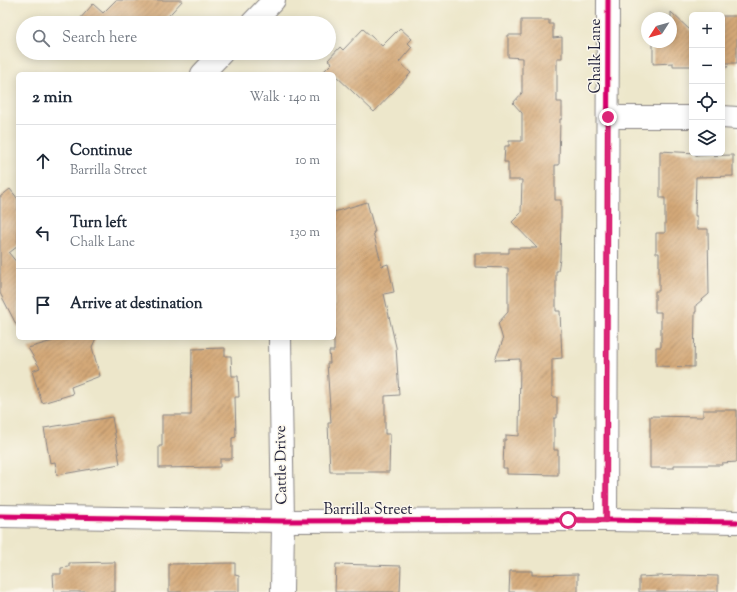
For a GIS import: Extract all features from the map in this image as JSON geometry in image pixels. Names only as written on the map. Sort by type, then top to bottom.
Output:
[{"type":"street","points":[[259,16],[274,0]]},
{"type":"street","name":"Chalk Lane","points":[[606,520],[608,0]]},
{"type":"street","points":[[204,72],[215,60]]},
{"type":"street","points":[[608,117],[689,117]]},
{"type":"street","points":[[725,117],[737,118]]},
{"type":"street","name":"Cattle Drive","points":[[280,340],[283,521],[282,592]]},
{"type":"street","name":"Barrilla Street","points":[[0,516],[283,521],[606,520],[737,522]]},
{"type":"building","points":[[116,0],[183,0],[168,16],[82,16],[93,4],[103,13]]},
{"type":"building","points":[[725,16],[737,16],[737,63],[725,63]]},
{"type":"building","points":[[677,18],[689,29],[689,66],[673,66],[673,63],[653,64],[653,48],[677,48]]},
{"type":"building","points":[[521,20],[549,20],[549,24],[553,24],[553,38],[562,37],[562,58],[557,58],[557,102],[562,102],[562,119],[560,119],[559,165],[555,165],[555,200],[561,200],[560,259],[558,271],[556,271],[556,311],[560,311],[562,358],[552,359],[552,397],[557,397],[557,418],[554,418],[554,450],[558,450],[558,475],[507,474],[507,468],[503,468],[504,440],[506,440],[506,435],[519,436],[520,359],[495,360],[503,340],[498,323],[508,312],[508,268],[475,267],[475,253],[509,253],[509,248],[537,248],[512,222],[521,213],[522,180],[508,180],[508,162],[504,162],[505,146],[509,146],[509,141],[522,141],[522,113],[513,103],[522,93],[522,58],[508,57],[508,35],[521,35]]},
{"type":"building","points":[[400,28],[412,39],[408,43],[412,47],[399,62],[411,73],[374,112],[336,76],[336,72],[323,72],[332,63],[328,60],[336,60],[336,51],[340,47],[343,50],[363,29],[382,46]]},
{"type":"building","points":[[660,151],[689,153],[689,156],[733,155],[733,176],[696,177],[695,216],[697,216],[697,229],[708,229],[709,294],[696,305],[694,367],[656,366],[656,347],[661,347],[661,312],[655,312],[655,291],[659,291],[659,253],[656,253],[656,233],[665,233],[665,198],[660,198]]},
{"type":"building","points":[[10,189],[16,196],[16,248],[9,253],[16,262],[16,324],[0,293],[0,197]]},
{"type":"building","points":[[367,202],[382,266],[388,264],[394,292],[384,294],[396,347],[399,395],[385,396],[385,434],[390,434],[389,472],[330,472],[328,423],[331,423],[327,363],[330,363],[329,351],[334,351],[334,340],[336,340],[336,211]]},
{"type":"building","points":[[56,340],[95,340],[92,347],[100,376],[71,387],[73,394],[42,403],[32,371],[40,368],[28,348]]},
{"type":"building","points":[[225,348],[225,356],[231,356],[232,376],[238,376],[239,397],[235,397],[236,437],[232,438],[232,459],[220,459],[220,467],[159,468],[159,446],[162,446],[162,415],[191,415],[192,349]]},
{"type":"building","points":[[703,410],[737,410],[737,462],[722,463],[722,465],[674,465],[674,468],[650,468],[650,416],[703,417]]},
{"type":"building","points":[[112,417],[120,464],[57,475],[55,462],[50,463],[44,428]]},
{"type":"building","points":[[115,562],[115,592],[54,592],[53,574],[61,574],[61,568],[69,567],[69,563]]},
{"type":"building","points":[[235,563],[235,575],[239,576],[239,592],[169,592],[169,564]]},
{"type":"building","points":[[336,564],[401,566],[400,592],[335,592]]},
{"type":"building","points":[[510,571],[532,571],[532,575],[578,574],[578,592],[509,592]]},
{"type":"building","points":[[679,575],[718,576],[718,592],[639,592],[639,577]]},
{"type":"cycle path","points":[[606,520],[608,0]]},
{"type":"cycle path","points":[[0,516],[283,521],[606,520],[737,522]]},
{"type":"route","points":[[568,520],[606,520],[608,117]]}]
